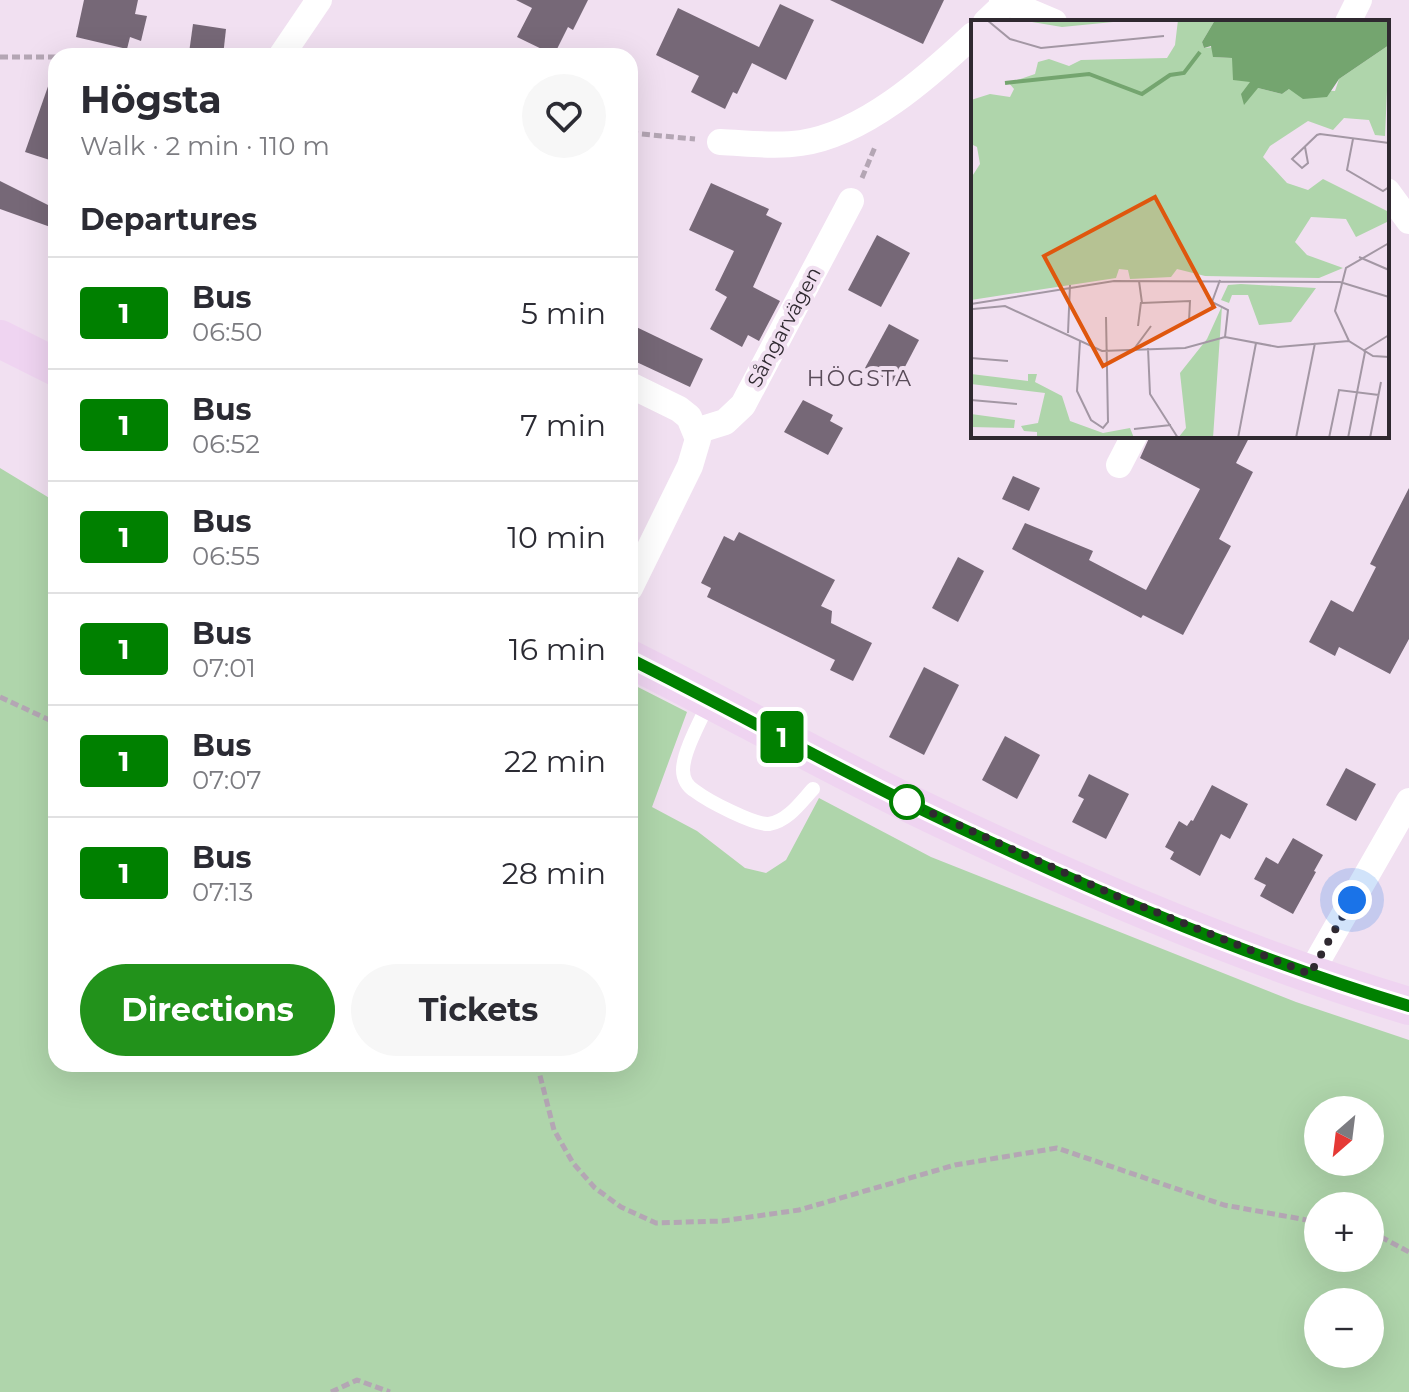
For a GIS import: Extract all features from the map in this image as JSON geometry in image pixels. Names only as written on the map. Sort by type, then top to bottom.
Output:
[{"type":"main road","points":[[0,339],[48,363]]},
{"type":"main road","points":[[638,663],[894,796],[1035,861],[1169,919],[1310,974],[1409,1006]]},
{"type":"street","points":[[286,48],[319,0]]},
{"type":"street","points":[[1349,20],[1359,0]]},
{"type":"street","points":[[988,20],[1004,1],[1049,20]]},
{"type":"street","points":[[720,142],[783,145],[837,134],[896,99],[971,37]]},
{"type":"street","points":[[1389,194],[1409,221]]},
{"type":"street","name":"Sångarvägen","points":[[696,431],[725,422],[743,405],[851,201]]},
{"type":"street","points":[[638,389],[689,417],[696,431],[697,448],[638,572]]},
{"type":"street","points":[[1119,465],[1133,438]]},
{"type":"street","points":[[1310,974],[1409,801]]},
{"type":"lane","points":[[710,700],[685,757],[683,771],[686,782],[694,791],[758,823],[771,824],[784,818],[813,789]]},
{"type":"path","points":[[0,57],[48,57]]},
{"type":"path","points":[[638,134],[720,142]]},
{"type":"path","points":[[0,697],[48,719]]},
{"type":"path","points":[[539,1072],[554,1130],[573,1163],[595,1188],[621,1207],[656,1223],[722,1221],[799,1210],[955,1165],[1057,1148],[1224,1205],[1304,1219]]},
{"type":"path","points":[[1384,1239],[1409,1252]]},
{"type":"path","points":[[331,1392],[357,1380],[390,1392]]},
{"type":"green space","points":[[0,468],[48,497],[48,1072],[638,1072],[638,687],[687,712],[652,807],[697,831],[745,868],[766,873],[786,860],[819,798],[931,857],[1296,1002],[1409,1040],[1409,1392],[0,1392]]},
{"type":"building","points":[[84,0],[138,0],[135,14],[147,16],[141,41],[130,37],[127,48],[76,37]]},
{"type":"building","points":[[516,0],[588,0],[573,30],[568,27],[558,48],[540,48],[517,37],[532,8]]},
{"type":"building","points":[[830,0],[944,0],[923,44]]},
{"type":"building","points":[[780,4],[814,20],[786,80],[752,63],[737,94],[733,92],[725,109],[691,92],[699,76],[656,55],[678,8],[759,47]]},
{"type":"building","points":[[193,24],[226,29],[224,48],[190,48]]},
{"type":"building","points":[[48,86],[48,159],[25,152]]},
{"type":"building","points":[[0,181],[48,205],[48,226],[0,209]]},
{"type":"building","points":[[711,183],[769,209],[766,215],[782,223],[753,287],[780,301],[759,341],[748,335],[742,347],[710,329],[727,297],[715,290],[734,251],[689,230]]},
{"type":"building","points":[[877,235],[910,253],[881,307],[848,290]]},
{"type":"building","points":[[889,324],[919,340],[896,384],[865,368]]},
{"type":"building","points":[[638,328],[703,359],[690,387],[638,363]]},
{"type":"building","points":[[803,400],[833,415],[830,421],[843,428],[828,455],[784,432]]},
{"type":"building","points":[[1149,438],[1249,438],[1236,463],[1253,472],[1219,539],[1231,546],[1183,635],[1143,615],[1141,618],[1012,549],[1025,523],[1093,551],[1089,560],[1146,590],[1200,489],[1140,458]]},
{"type":"building","points":[[1013,476],[1040,488],[1029,511],[1002,499]]},
{"type":"building","points":[[1409,488],[1409,639],[1390,674],[1339,647],[1335,656],[1309,642],[1331,600],[1353,612],[1376,567],[1370,564]]},
{"type":"building","points":[[739,532],[835,580],[821,606],[832,611],[831,623],[872,643],[853,681],[830,670],[835,660],[707,597],[711,588],[701,583],[724,536],[734,541]]},
{"type":"building","points":[[958,557],[984,571],[958,622],[932,608]]},
{"type":"building","points":[[924,667],[959,685],[924,755],[889,737]]},
{"type":"building","points":[[1005,736],[1040,755],[1017,799],[982,780]]},
{"type":"building","points":[[1346,768],[1376,784],[1356,821],[1326,805]]},
{"type":"building","points":[[1089,774],[1129,794],[1106,839],[1072,822],[1084,799],[1078,796]]},
{"type":"building","points":[[1212,785],[1248,804],[1230,839],[1221,834],[1200,876],[1170,859],[1174,852],[1165,847],[1179,821],[1187,826],[1193,821]]},
{"type":"building","points":[[1293,838],[1323,855],[1293,914],[1260,896],[1266,885],[1254,879],[1266,857],[1278,864]]},
{"type":"bus line","name":"1","points":[[638,663],[907,802],[1049,867],[1169,919],[1310,974],[1409,1006]]},
{"type":"district","name":"HÖGSTA","points":[[860,378]]},
{"type":"route","points":[[907,802],[1169,919],[1310,974],[1352,900]]}]
